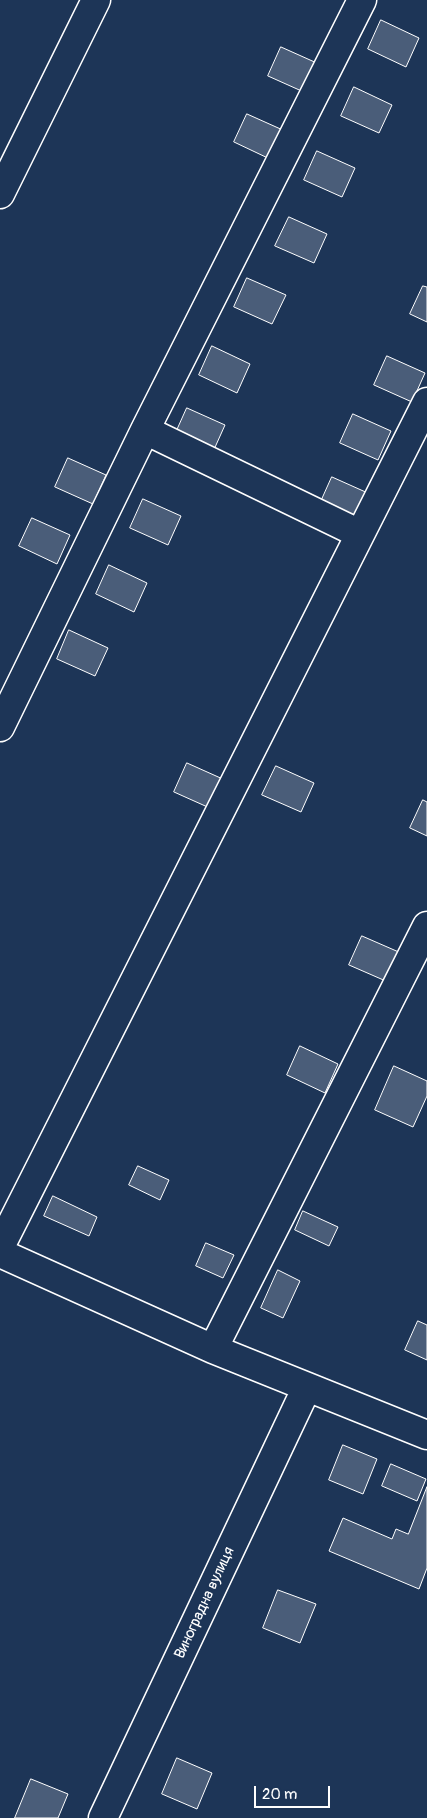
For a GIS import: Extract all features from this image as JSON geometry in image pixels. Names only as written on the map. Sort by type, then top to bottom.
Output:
[{"type":"street","points":[[0,194],[96,0]]},
{"type":"street","points":[[0,727],[145,430],[362,0]]},
{"type":"street","points":[[0,1247],[427,402]]},
{"type":"street","points":[[145,430],[360,534]]},
{"type":"street","points":[[213,1349],[427,926]]},
{"type":"street","points":[[0,1253],[213,1349],[427,1435]]},
{"type":"street","name":"Виноградна вулиця","points":[[104,1818],[307,1387]]},
{"type":"building","points":[[381,20],[419,38],[406,67],[368,49]]},
{"type":"building","points":[[281,47],[319,64],[306,93],[268,76]]},
{"type":"building","points":[[354,87],[392,105],[379,133],[341,116]]},
{"type":"building","points":[[247,114],[285,131],[272,160],[234,142]]},
{"type":"building","points":[[317,151],[355,168],[342,197],[304,180]]},
{"type":"building","points":[[289,217],[327,234],[314,263],[275,246]]},
{"type":"building","points":[[247,278],[286,295],[272,324],[234,307]]},
{"type":"building","points":[[423,286],[427,287],[427,322],[410,314]]},
{"type":"building","points":[[212,346],[250,364],[237,393],[199,375]]},
{"type":"building","points":[[387,356],[425,373],[412,402],[374,385]]},
{"type":"building","points":[[187,408],[225,425],[212,454],[174,437]]},
{"type":"building","points":[[353,414],[391,431],[378,460],[340,443]]},
{"type":"building","points":[[68,458],[106,475],[93,504],[55,487]]},
{"type":"building","points":[[332,477],[370,494],[357,523],[319,506]]},
{"type":"building","points":[[143,499],[181,516],[168,545],[130,528]]},
{"type":"building","points":[[32,518],[70,535],[57,564],[19,546]]},
{"type":"building","points":[[109,565],[147,583],[134,612],[96,594]]},
{"type":"building","points":[[69,630],[108,648],[95,676],[57,659]]},
{"type":"building","points":[[187,763],[225,780],[212,809],[174,792]]},
{"type":"building","points":[[276,766],[314,783],[301,812],[262,795]]},
{"type":"building","points":[[423,800],[427,802],[427,836],[410,828]]},
{"type":"building","points":[[362,936],[401,953],[388,982],[349,965]]},
{"type":"building","points":[[300,1046],[338,1064],[325,1093],[287,1075]]},
{"type":"building","points":[[394,1066],[427,1081],[427,1096],[413,1127],[375,1110]]},
{"type":"building","points":[[138,1166],[169,1180],[160,1200],[129,1185]]},
{"type":"building","points":[[53,1196],[97,1217],[89,1236],[44,1216]]},
{"type":"building","points":[[303,1211],[338,1227],[329,1246],[295,1230]]},
{"type":"building","points":[[206,1243],[234,1255],[223,1278],[196,1266]]},
{"type":"building","points":[[278,1270],[300,1281],[283,1318],[261,1308]]},
{"type":"building","points":[[418,1321],[427,1325],[427,1360],[405,1350]]},
{"type":"building","points":[[343,1445],[377,1459],[363,1494],[329,1480]]},
{"type":"building","points":[[391,1464],[426,1479],[417,1501],[382,1486]]},
{"type":"building","points":[[427,1487],[427,1568],[419,1589],[329,1551],[343,1518],[392,1539],[396,1529],[408,1534]]},
{"type":"building","points":[[278,1590],[316,1604],[300,1643],[263,1628]]},
{"type":"building","points":[[177,1758],[212,1773],[197,1809],[162,1794]]},
{"type":"building","points":[[31,1779],[68,1794],[58,1818],[15,1818]]}]
